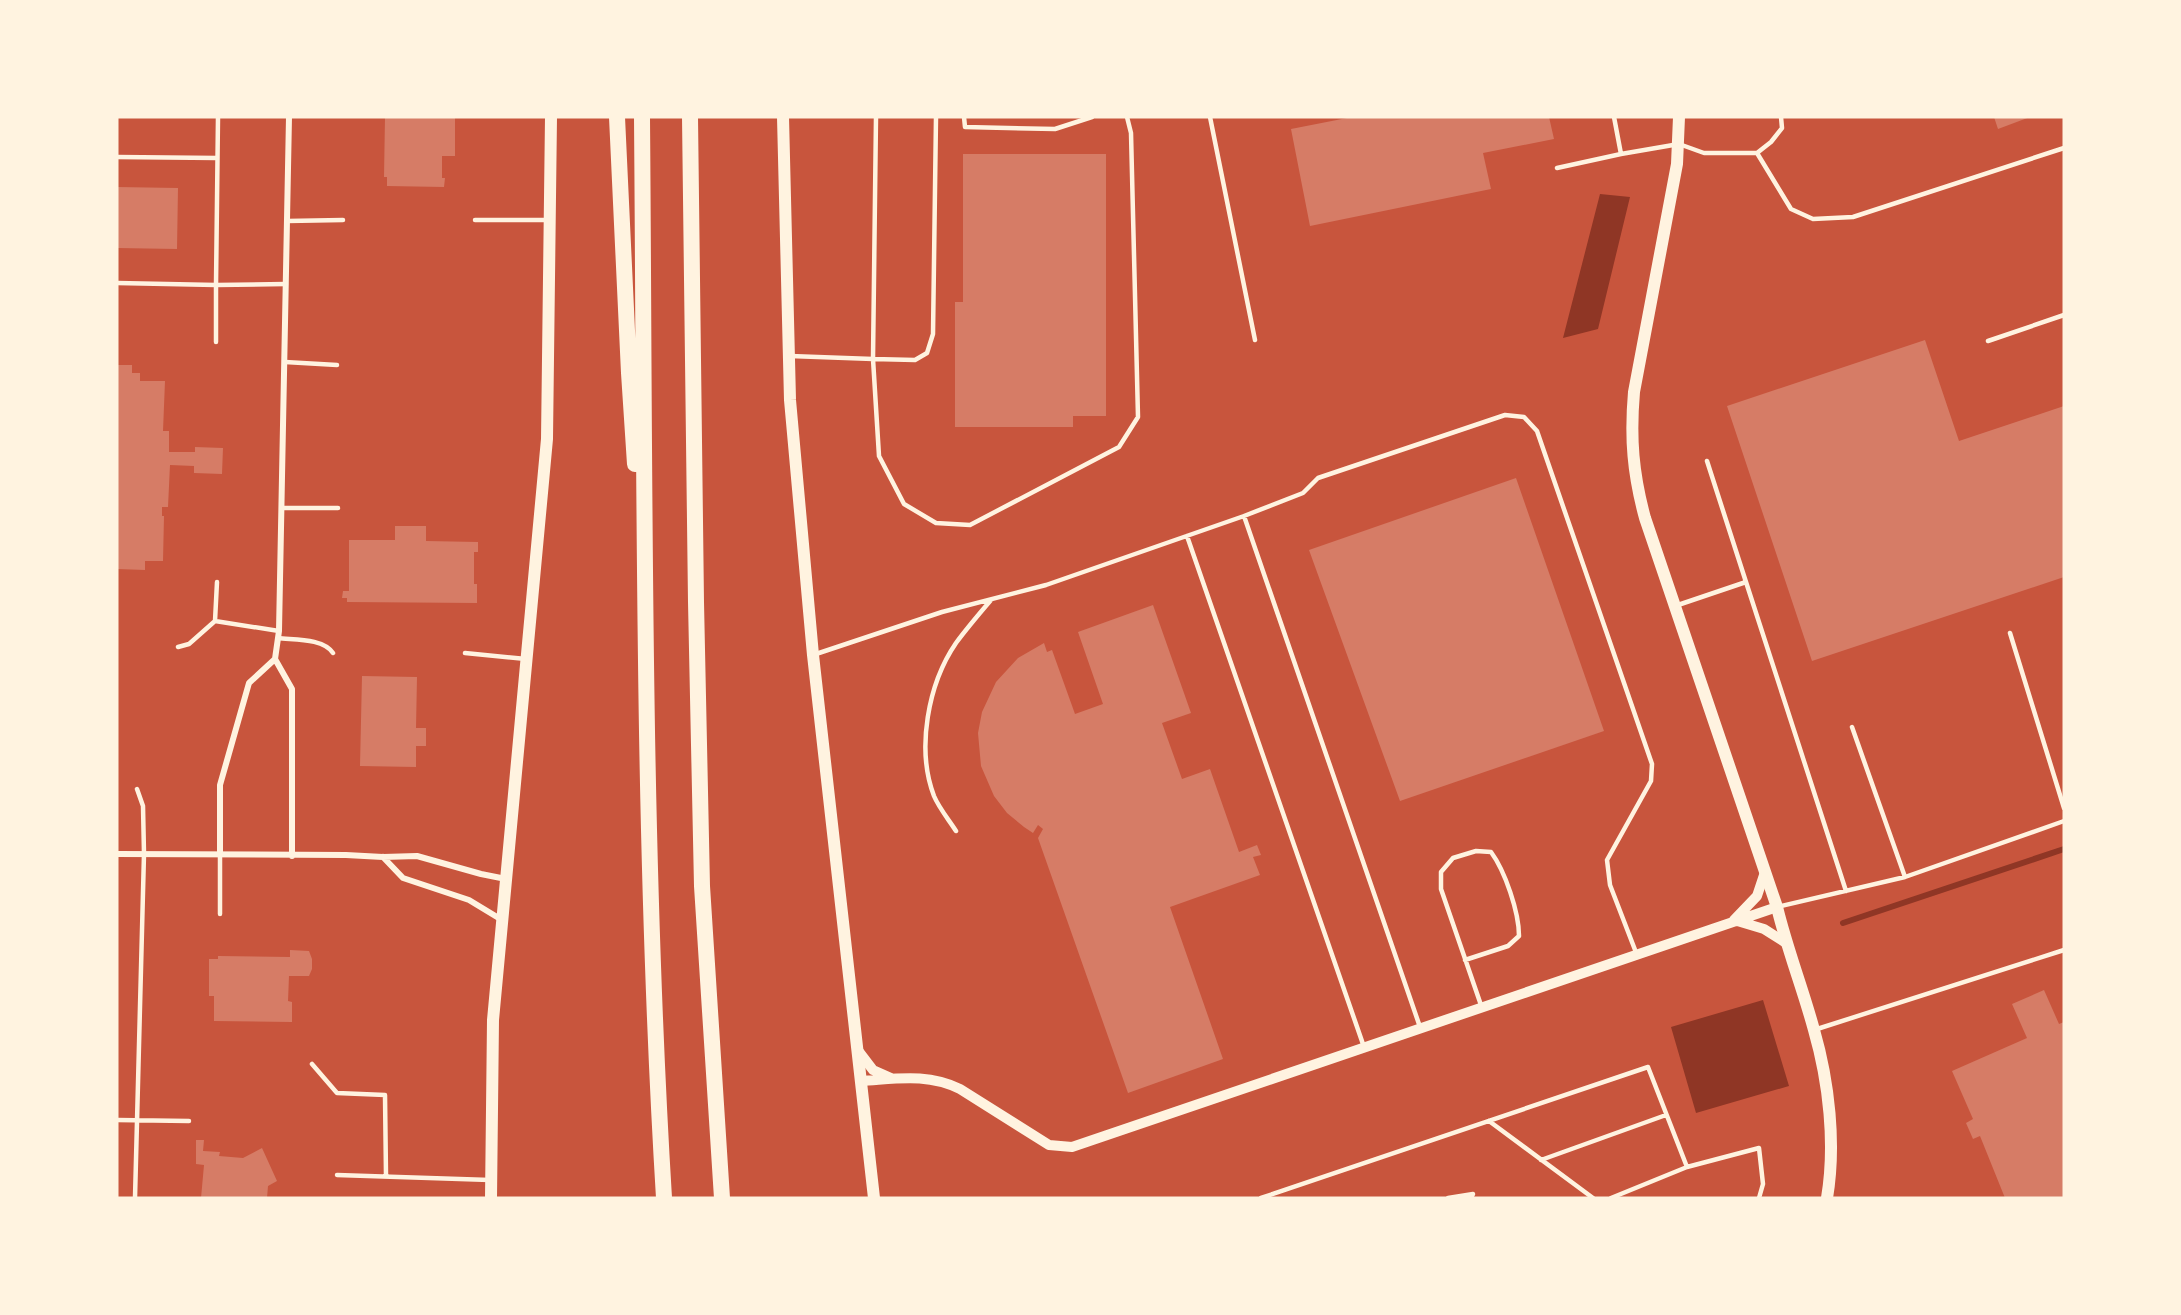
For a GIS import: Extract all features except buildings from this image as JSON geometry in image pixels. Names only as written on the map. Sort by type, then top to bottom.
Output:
[{"type":"highway","points":[[617,117],[629,373],[647,633]]},
{"type":"highway","points":[[642,117],[646,718],[654,1004],[664,1198]]},
{"type":"highway","points":[[690,117],[702,886],[722,1198]]},
{"type":"main road","points":[[490,1198],[493,1020],[547,439],[551,117]]},
{"type":"main road","points":[[783,117],[790,400],[813,655],[873,1198]]},
{"type":"main road","points":[[1679,117],[1677,164],[1634,392],[1631,424],[1632,455],[1645,518],[1777,907],[1814,1030],[1827,1087],[1831,1174],[1827,1198]]},
{"type":"street","points":[[290,117],[282,508],[278,634],[275,659],[292,689],[292,856]]},
{"type":"street","points":[[220,854],[220,785],[245,695],[249,683],[275,659]]},
{"type":"street","points":[[117,854],[417,856],[507,879]]},
{"type":"street","points":[[383,857],[403,878],[469,900],[502,920]]},
{"type":"street","points":[[1734,920],[1757,896],[1765,872]]},
{"type":"street","points":[[861,1081],[921,1077],[945,1082],[1049,1145],[1072,1147],[1777,907]]},
{"type":"street","points":[[1734,920],[1764,929],[1786,943]]},
{"type":"street","points":[[857,1049],[873,1070],[894,1080]]},
{"type":"lane","points":[[216,342],[218,117]]},
{"type":"lane","points":[[876,117],[873,359],[879,456],[904,504],[936,523],[970,525],[1119,447],[1138,417],[1131,133],[1127,117]]},
{"type":"lane","points":[[788,356],[915,360],[927,353],[933,334],[936,117]]},
{"type":"lane","points":[[964,117],[965,127],[1055,129],[1092,117]]},
{"type":"lane","points":[[1210,117],[1255,340]]},
{"type":"lane","points":[[1614,117],[1621,154]]},
{"type":"lane","points":[[1557,168],[1679,144],[1704,153],[1757,153],[1772,142],[1782,128],[1781,117]]},
{"type":"lane","points":[[1757,153],[1791,209],[1813,219],[1853,217],[2064,148]]},
{"type":"lane","points":[[117,157],[217,158]]},
{"type":"lane","points":[[287,221],[343,220]]},
{"type":"lane","points":[[475,220],[551,220]]},
{"type":"lane","points":[[117,283],[286,284]]},
{"type":"lane","points":[[1988,341],[2064,315]]},
{"type":"lane","points":[[285,362],[337,365]]},
{"type":"lane","points":[[813,655],[942,612],[1046,585],[1303,493],[1318,478],[1505,415],[1524,417],[1538,431],[1652,764],[1651,781],[1607,860],[1610,885],[1637,955]]},
{"type":"lane","points":[[1707,461],[1846,891]]},
{"type":"lane","points":[[282,508],[338,508]]},
{"type":"lane","points":[[1244,516],[1421,1028]]},
{"type":"lane","points":[[1187,536],[1364,1047]]},
{"type":"lane","points":[[178,647],[189,644],[215,621],[217,582]]},
{"type":"lane","points":[[1675,606],[1746,582]]},
{"type":"lane","points":[[956,831],[934,797],[924,751],[927,720],[938,679],[955,644],[991,600]]},
{"type":"lane","points":[[215,621],[314,642],[330,649],[333,653]]},
{"type":"lane","points":[[2010,633],[2064,808]]},
{"type":"lane","points":[[465,653],[526,659]]},
{"type":"lane","points":[[1852,727],[1905,877]]},
{"type":"lane","points":[[135,1198],[144,854],[143,806],[137,789]]},
{"type":"lane","points":[[1777,907],[1905,877],[2064,820]]},
{"type":"lane","points":[[1465,960],[1508,946],[1519,936],[1519,924],[1499,863],[1491,852],[1476,851],[1453,858],[1441,872],[1441,889],[1465,960],[1482,1008]]},
{"type":"lane","points":[[220,854],[220,914]]},
{"type":"lane","points":[[1814,1030],[2064,950]]},
{"type":"lane","points":[[312,1064],[337,1093],[385,1095],[386,1176]]},
{"type":"lane","points":[[1261,1198],[1648,1067],[1687,1167]]},
{"type":"lane","points":[[1541,1160],[1666,1115]]},
{"type":"lane","points":[[117,1120],[189,1121]]},
{"type":"lane","points":[[1489,1121],[1593,1198]]},
{"type":"lane","points":[[1611,1198],[1687,1167],[1759,1148],[1763,1184],[1759,1198]]},
{"type":"lane","points":[[337,1174],[490,1180]]},
{"type":"lane","points":[[1448,1198],[1472,1196],[1481,1198]]},
{"type":"shaded area","points":[[1600,194],[1630,197],[1598,329],[1563,338]]},
{"type":"shaded area","points":[[1763,1000],[1789,1086],[1696,1113],[1671,1027]]},
{"type":"waterway","points":[[1843,923],[2064,849]]}]
